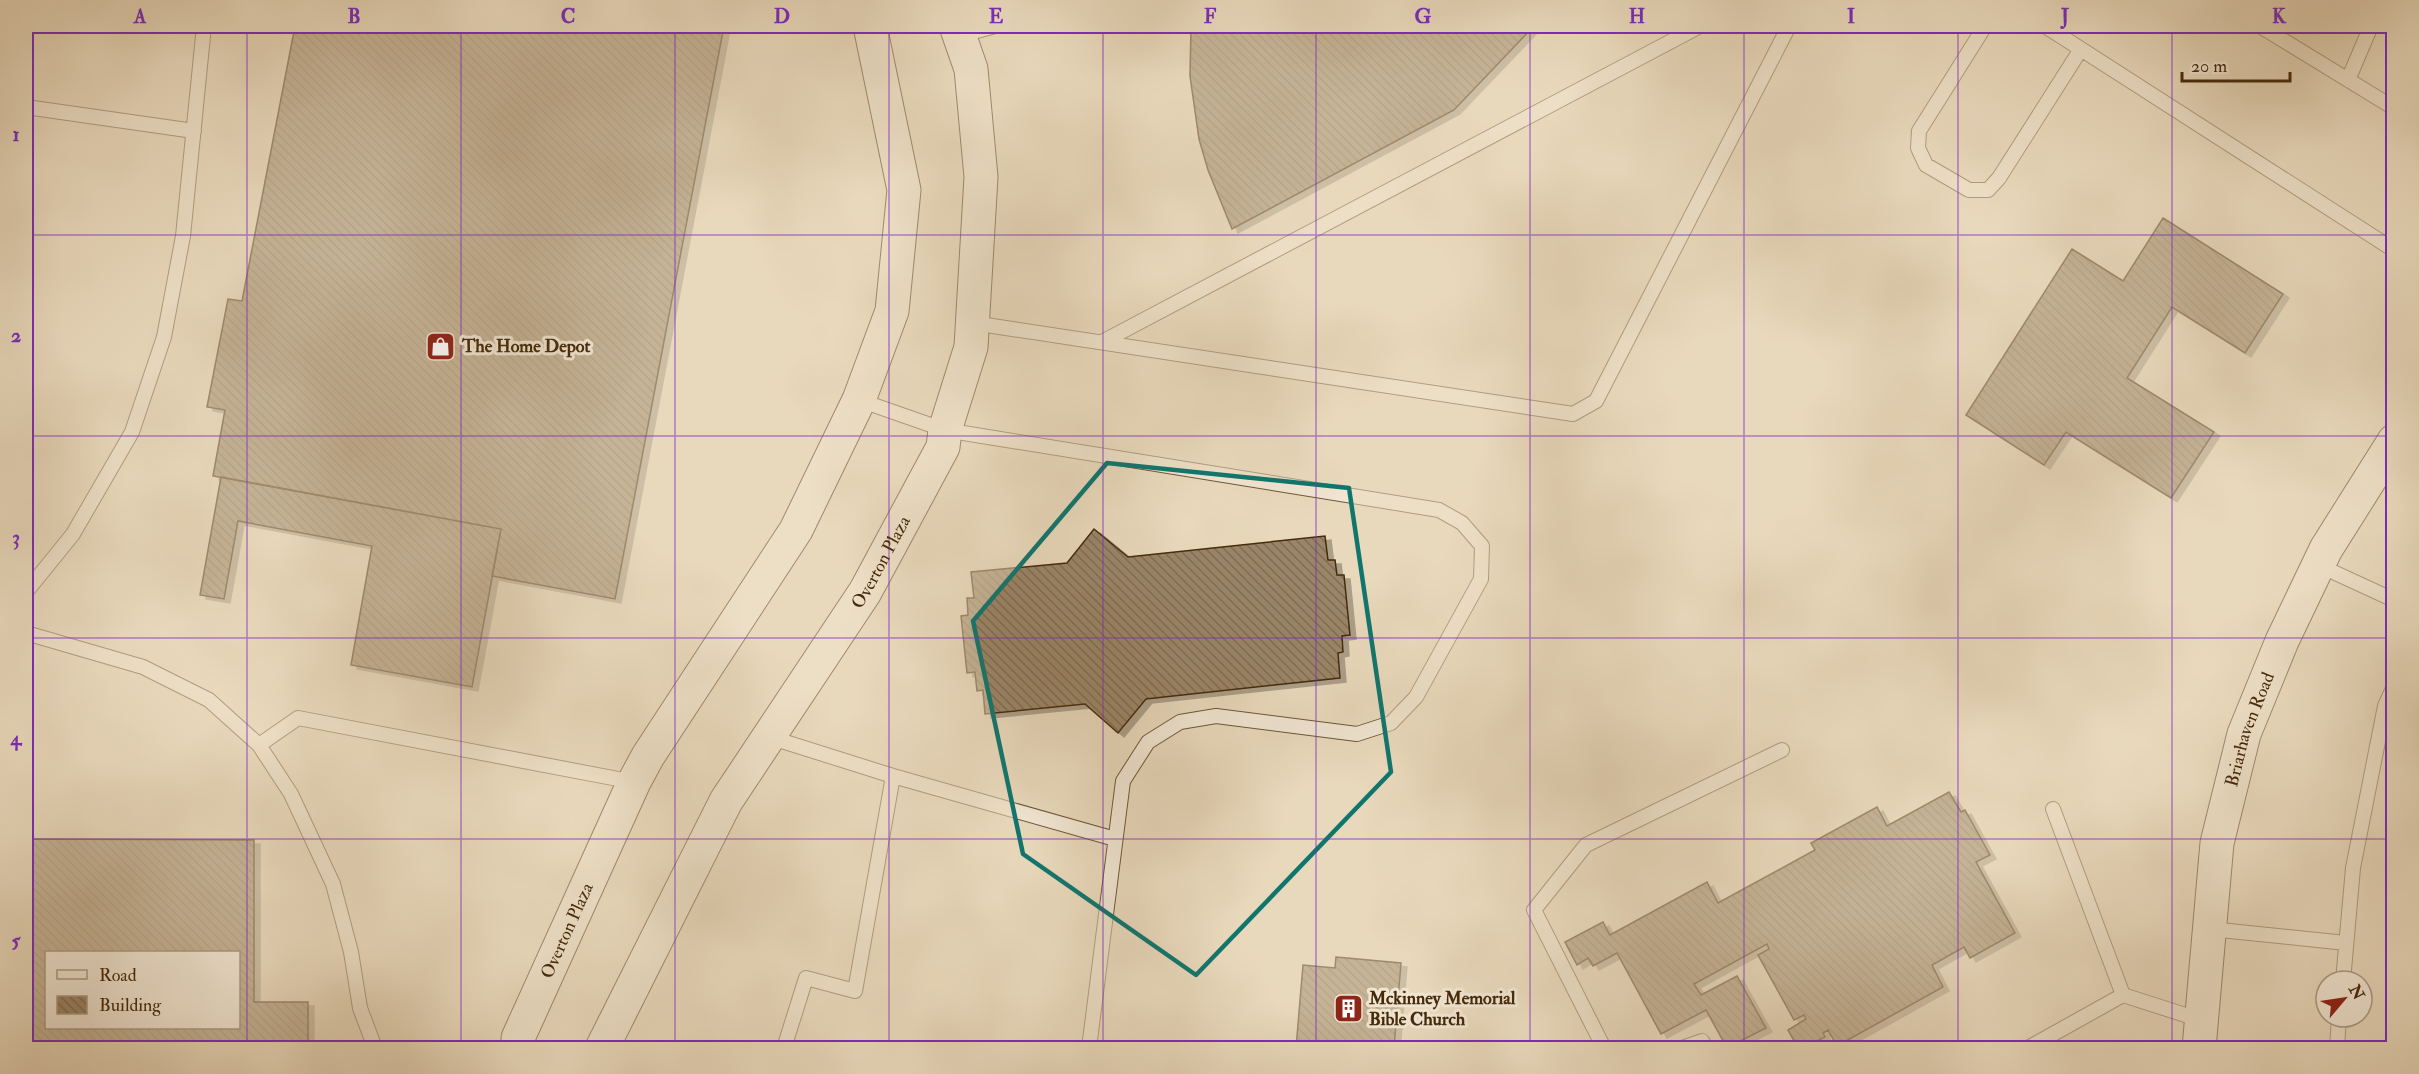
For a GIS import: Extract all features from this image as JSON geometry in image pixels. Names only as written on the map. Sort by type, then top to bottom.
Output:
[{"type":"street","name":"Overton Plaza","points":[[518,1048],[518,1038],[634,782],[648,756],[796,531],[859,400],[892,311],[904,190],[870,26]]},
{"type":"street","name":"Overton Plaza","points":[[602,1048],[726,801],[865,592],[943,447],[945,430],[972,347],[981,177],[971,69],[958,31]]},
{"type":"street","name":"Briarhaven Road","points":[[2200,1034],[2217,843],[2244,734],[2282,641],[2326,549],[2394,441]]},
{"type":"lane","points":[[26,592],[73,534],[132,432],[164,337],[183,236],[204,26]]},
{"type":"lane","points":[[958,31],[995,26]]},
{"type":"lane","points":[[1102,342],[1700,26]]},
{"type":"lane","points":[[973,323],[1573,414],[1596,401],[1789,26]]},
{"type":"lane","points":[[1985,26],[1919,131],[1918,148],[1926,165],[1969,190],[1988,190],[1999,178],[2081,49]]},
{"type":"lane","points":[[2045,26],[2394,250]]},
{"type":"lane","points":[[2260,26],[2394,108]]},
{"type":"lane","points":[[2348,80],[2371,26]]},
{"type":"lane","points":[[26,107],[194,131]]},
{"type":"lane","points":[[859,400],[945,430],[1439,510],[1462,523],[1482,546],[1481,579],[1416,697],[1391,723],[1357,734],[1216,716],[1180,722],[1148,742],[1123,781],[1089,1048]]},
{"type":"lane","points":[[2318,565],[2394,600]]},
{"type":"lane","points":[[26,633],[143,667],[209,700],[259,745],[291,794],[333,884],[351,952],[360,1008],[375,1048]]},
{"type":"lane","points":[[2344,969],[2353,868],[2385,706],[2394,686]]},
{"type":"lane","points":[[259,745],[298,718],[634,782]]},
{"type":"lane","points":[[768,737],[893,776],[1115,839]]},
{"type":"lane","points":[[1604,1048],[1534,910],[1586,845],[1782,750]]},
{"type":"lane","points":[[784,1048],[806,978],[855,991],[893,776]]},
{"type":"lane","points":[[2053,809],[2123,995],[2200,1034]]},
{"type":"lane","points":[[2210,929],[2346,943]]},
{"type":"lane","points":[[2028,1048],[2123,995]]},
{"type":"lane","points":[[2337,1048],[2338,1029]]},
{"type":"lane","points":[[1682,1048],[1702,1041],[1706,1048]]},
{"type":"highlighted area","points":[[1107,463],[1349,488],[1391,772],[1196,975],[1023,854],[973,621]]},
{"type":"building","name":"The Home Depot","points":[[295,26],[724,26],[615,599],[492,576],[501,529],[213,476],[225,410],[207,407],[228,299],[242,301]]},
{"type":"building","points":[[1191,26],[1534,26],[1454,110],[1232,229],[1208,170],[1199,139],[1190,76]]},
{"type":"building","points":[[2163,218],[2283,294],[2245,353],[2172,307],[2127,378],[2214,432],[2171,498],[2066,432],[2044,465],[1966,415],[2072,249],[2123,281]]},
{"type":"building","points":[[221,477],[501,529],[472,687],[351,665],[372,546],[238,521],[224,599],[200,595]]},
{"type":"building","points":[[1094,529],[1128,557],[1325,536],[1328,560],[1335,560],[1337,575],[1344,575],[1350,635],[1342,636],[1343,652],[1338,653],[1340,678],[1146,699],[1118,733],[1085,704],[985,714],[983,690],[977,691],[975,672],[967,673],[961,616],[968,615],[967,598],[974,598],[971,572],[1067,563]]},
{"type":"building","points":[[1949,792],[1961,812],[1965,810],[1990,855],[1976,862],[2015,933],[1970,958],[1964,947],[1932,965],[1943,987],[1837,1046],[1828,1030],[1823,1033],[1825,1037],[1803,1048],[1798,1048],[1788,1030],[1806,1019],[1804,1015],[1794,1020],[1758,955],[1769,949],[1767,944],[1694,984],[1701,995],[1737,976],[1766,1028],[1727,1048],[1706,1010],[1661,1034],[1617,953],[1593,966],[1588,958],[1577,965],[1565,942],[1603,922],[1610,935],[1707,882],[1718,903],[1815,850],[1811,843],[1877,807],[1887,826]]},
{"type":"building","points":[[26,839],[254,840],[254,1002],[308,1002],[308,1048],[26,1048]]},
{"type":"building","name":"Mckinney Memorial Bible Church","points":[[1336,957],[1401,963],[1394,1048],[1296,1048],[1303,965],[1335,968]]},
{"type":"place","name":"The Home Depot","points":[[441,346]]},
{"type":"place","name":"Mckinney Memorial Bible Church","points":[[1348,1008]]}]
